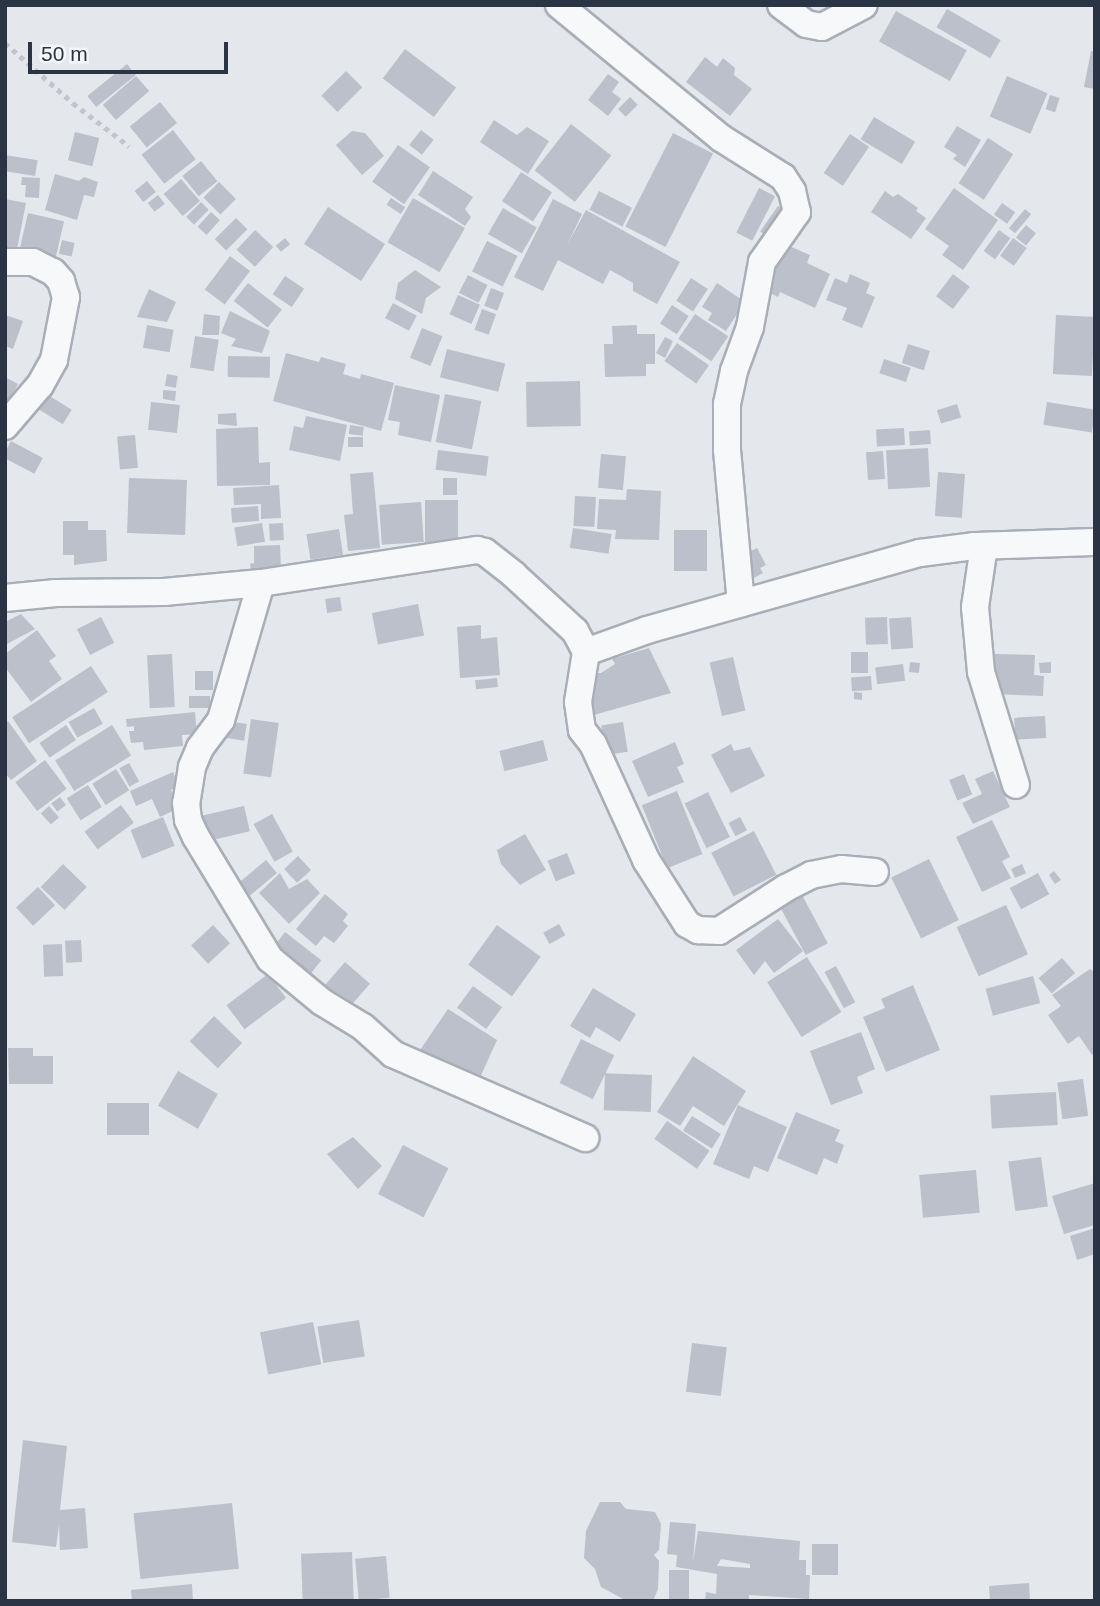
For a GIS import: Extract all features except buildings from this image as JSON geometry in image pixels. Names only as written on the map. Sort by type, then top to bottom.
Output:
[{"type":"street","points":[[559,5],[721,138],[783,177],[792,191],[797,212],[762,262],[750,327],[734,371],[727,404],[727,450],[741,603]]},
{"type":"street","points":[[781,5],[806,24],[822,27],[864,5]]},
{"type":"street","points":[[5,262],[33,262],[53,271],[61,281],[66,297],[54,360],[40,385],[5,426]]},
{"type":"street","points":[[586,652],[741,603],[920,553],[984,546],[1095,542]]},
{"type":"street","points":[[984,546],[975,607],[981,672],[1016,785]]},
{"type":"street","points":[[5,598],[56,593],[164,592],[261,583],[455,553],[485,552],[575,631],[586,652],[578,702],[582,730],[593,744],[646,859],[674,908],[687,924],[698,930],[719,931],[811,875],[841,869],[875,872]]},
{"type":"street","points":[[261,583],[221,720],[200,748],[192,767],[186,803],[188,820],[196,837],[270,959],[322,1002],[363,1027],[393,1054],[585,1138]]},
{"type":"path","points":[[5,43],[73,103],[129,146]]}]
